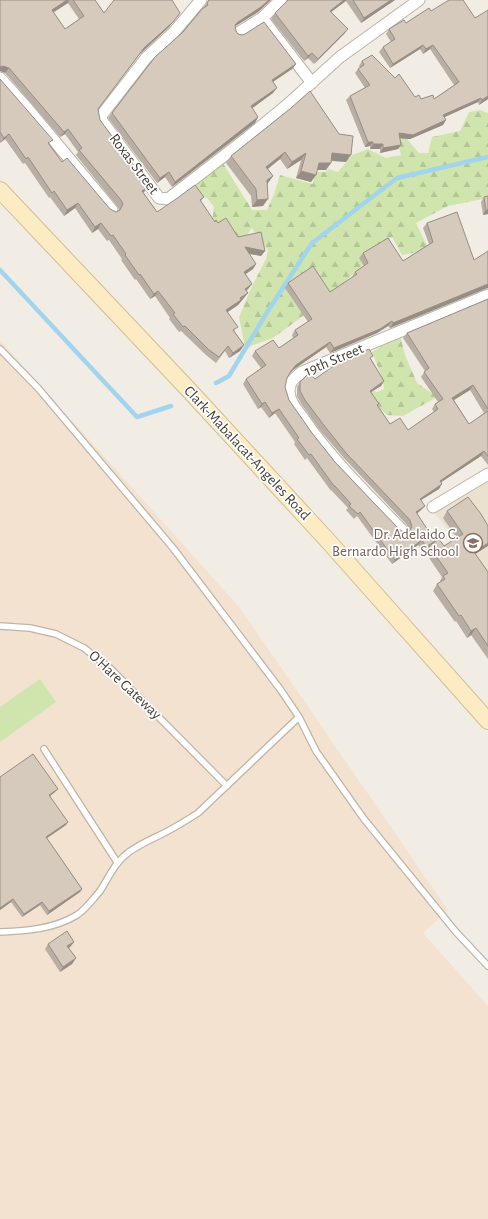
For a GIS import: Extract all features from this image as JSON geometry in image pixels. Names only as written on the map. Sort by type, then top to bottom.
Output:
[{"type":"main road","name":"Clark-Mabalacat-Angeles Road","points":[[0,190],[188,389],[329,542],[488,721]]},
{"type":"street","name":"Roxas Street","points":[[201,0],[174,32],[146,58],[101,116],[102,121],[159,198],[168,200],[179,192],[247,138],[312,83]]},
{"type":"street","points":[[238,33],[262,18],[281,0]]},
{"type":"street","points":[[262,18],[312,83],[340,57],[419,0]]},
{"type":"street","points":[[0,78],[112,210]]},
{"type":"street","name":"19th Street","points":[[402,530],[353,479],[316,437],[291,401],[289,391],[291,381],[302,372],[488,295]]},
{"type":"street","points":[[433,506],[488,474]]},
{"type":"lane","points":[[0,349],[38,388],[173,548],[280,689],[298,717],[316,750],[364,819],[456,932],[488,966]]},
{"type":"lane","name":"O'Hare Gateway","points":[[0,626],[30,628],[56,634],[84,648],[111,669],[227,786]]},
{"type":"lane","points":[[0,932],[23,931],[52,926],[77,915],[89,905],[117,862],[128,852],[198,813],[298,717]]},
{"type":"lane","points":[[44,749],[117,862]]},
{"type":"shaded area","points":[[0,340],[240,608],[448,910],[423,933],[488,1006],[488,1219],[0,1219]]},
{"type":"shaded area","name":"Dr. Adelaido C. Bernardo High School","points":[[488,479],[488,579],[433,511]]},
{"type":"green space","points":[[480,110],[488,113],[488,198],[448,206],[416,223],[429,250],[402,255],[392,237],[329,297],[273,338],[245,348],[239,317],[252,286],[266,259],[268,250],[252,228],[247,235],[241,239],[212,223],[214,207],[207,198],[185,193],[199,176],[207,176],[209,168],[221,160],[252,210],[267,210],[280,175],[313,184],[315,172],[325,172],[329,169],[338,172],[352,155],[368,149],[386,158],[401,155],[397,140],[409,128],[408,140],[419,153],[428,153],[432,137],[460,131],[469,112]]},
{"type":"green space","points":[[400,335],[405,355],[417,383],[437,397],[403,416],[387,415],[367,398],[366,389],[378,392],[384,389],[383,380],[372,352]]},
{"type":"green space","points":[[40,679],[56,702],[0,742],[0,707]]},
{"type":"building","points":[[0,0],[67,0],[52,10],[65,29],[84,16],[73,0],[95,0],[104,13],[114,0],[172,0],[180,13],[173,22],[144,48],[98,109],[100,120],[149,186],[142,191],[157,212],[195,185],[204,197],[200,200],[215,222],[216,220],[218,223],[226,218],[238,237],[261,232],[265,251],[245,247],[256,264],[244,272],[252,284],[245,289],[248,293],[240,298],[241,300],[226,310],[238,327],[233,330],[244,345],[233,353],[228,346],[219,357],[209,350],[185,326],[183,327],[173,314],[175,313],[158,291],[154,294],[140,274],[139,275],[113,235],[111,236],[101,223],[95,227],[78,203],[67,210],[54,191],[52,193],[28,157],[26,159],[9,134],[4,138],[0,132],[0,79],[53,140],[48,143],[62,162],[67,158],[110,209],[116,212],[120,210],[123,204],[121,200],[79,150],[82,148],[68,129],[64,132],[9,68],[3,66],[0,67]]},
{"type":"building","points":[[209,0],[269,0],[238,22],[235,25],[236,31],[238,34],[242,35],[264,22],[296,64],[272,80],[277,88],[251,106],[258,117],[175,182],[169,172],[160,178],[112,113],[155,57],[183,32],[202,9],[208,5],[207,3]]},
{"type":"building","points":[[288,0],[344,0],[330,11],[348,29],[318,59],[312,53],[308,56],[275,13]]},
{"type":"building","points":[[353,0],[391,0],[364,18]]},
{"type":"building","points":[[449,0],[463,0],[475,18],[488,10],[488,96],[482,100],[481,98],[443,115],[446,120],[413,135],[399,133],[401,145],[383,148],[383,144],[373,144],[373,142],[368,142],[350,96],[370,85],[358,69],[364,65],[362,61],[372,55],[395,78],[399,74],[415,97],[419,95],[421,99],[433,95],[434,99],[459,82],[433,45],[426,49],[423,45],[393,64],[383,47],[395,39],[389,29],[404,20],[406,23],[429,8],[431,11]]},
{"type":"building","points":[[310,91],[339,134],[353,136],[351,155],[332,153],[331,163],[319,163],[316,175],[301,171],[306,153],[292,162],[285,152],[266,167],[273,176],[267,180],[268,199],[257,200],[256,189],[231,156]]},
{"type":"building","points":[[488,196],[488,210],[486,210],[484,197]]},
{"type":"building","points":[[457,212],[474,260],[488,251],[488,284],[393,323],[392,321],[380,329],[334,348],[330,342],[296,365],[287,378],[285,387],[289,400],[335,462],[400,530],[407,532],[412,527],[410,520],[346,453],[305,400],[300,391],[300,382],[309,373],[315,379],[342,360],[369,349],[373,356],[370,358],[384,381],[370,391],[379,404],[377,405],[390,424],[400,418],[408,430],[438,409],[435,404],[443,399],[424,372],[429,368],[407,333],[488,299],[488,409],[473,385],[452,398],[469,424],[488,411],[488,456],[484,451],[440,481],[442,484],[420,499],[425,506],[416,512],[435,541],[426,547],[422,540],[395,560],[360,512],[358,514],[349,506],[351,504],[334,486],[311,454],[309,455],[297,439],[299,438],[279,409],[272,413],[265,402],[262,404],[246,379],[266,365],[255,351],[273,340],[279,348],[298,335],[295,330],[312,319],[288,283],[313,266],[330,292],[357,274],[355,272],[368,263],[363,253],[388,238],[403,261],[433,242],[427,223]]},
{"type":"building","points":[[468,497],[488,526],[488,543],[474,552],[488,572],[488,646],[476,628],[471,631],[461,615],[459,616],[437,584],[445,579],[443,576],[448,573],[429,546],[439,539],[444,546],[463,534],[447,511]]},
{"type":"building","points":[[33,754],[58,789],[49,795],[68,822],[46,837],[82,889],[49,911],[42,902],[24,914],[13,899],[0,908],[0,777]]},
{"type":"building","points":[[67,931],[74,942],[67,946],[76,958],[63,967],[48,944]]},
{"type":"waterway","points":[[216,383],[229,376],[266,314],[312,243],[397,178],[488,157]]},
{"type":"waterway","points":[[0,270],[137,417],[171,406]]},
{"type":"place","name":"Dr. Adelaido C. Bernardo High School","points":[[473,543]]}]
